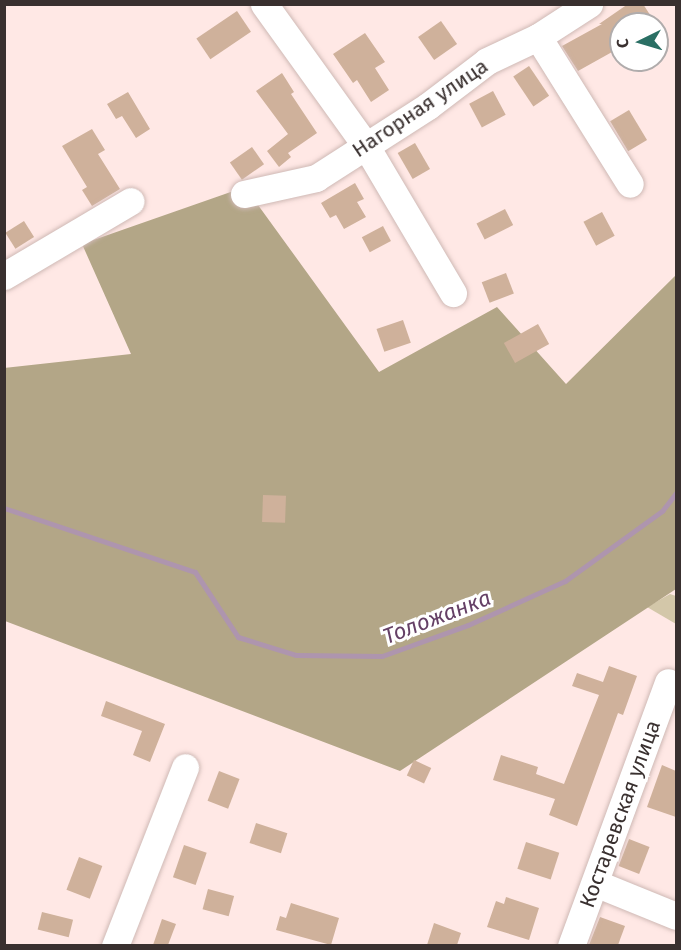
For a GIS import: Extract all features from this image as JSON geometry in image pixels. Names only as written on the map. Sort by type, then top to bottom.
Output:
[{"type":"street","points":[[264,4],[366,146],[453,293]]},
{"type":"street","name":"Нагорная улица","points":[[244,194],[316,178],[428,106],[487,62],[538,37],[589,4]]},
{"type":"street","points":[[538,37],[630,184]]},
{"type":"street","points":[[4,276],[131,201]]},
{"type":"street","name":"Костаревская улица","points":[[571,945],[596,883],[668,682]]},
{"type":"street","points":[[115,945],[185,767]]},
{"type":"street","points":[[596,883],[676,916]]},
{"type":"shaded area","points":[[245,187],[379,372],[497,307],[566,384],[676,275],[676,589],[400,771],[5,621],[4,368],[131,354],[82,244]]},
{"type":"shaded area","points":[[670,594],[676,596],[676,624],[647,607]]},
{"type":"building","points":[[628,4],[643,4],[648,12],[616,12]]},
{"type":"building","points":[[237,11],[251,32],[210,59],[196,38]]},
{"type":"building","points":[[609,17],[609,54],[578,71],[562,46],[602,24],[599,24]]},
{"type":"building","points":[[441,21],[457,44],[434,60],[418,37]]},
{"type":"building","points":[[365,33],[385,62],[375,68],[389,90],[371,102],[357,80],[353,83],[333,54]]},
{"type":"building","points":[[529,66],[549,96],[533,106],[513,77]]},
{"type":"building","points":[[282,73],[294,92],[291,94],[317,133],[288,153],[291,157],[279,167],[267,151],[288,134],[256,91]]},
{"type":"building","points":[[493,91],[506,115],[482,128],[469,104]]},
{"type":"building","points":[[128,92],[150,129],[136,138],[122,116],[116,119],[107,104]]},
{"type":"building","points":[[629,110],[647,140],[628,151],[610,121]]},
{"type":"building","points":[[92,129],[105,150],[98,154],[120,189],[92,206],[82,190],[87,187],[62,146]]},
{"type":"building","points":[[415,143],[430,169],[413,179],[398,153]]},
{"type":"building","points":[[252,147],[264,164],[242,180],[230,162]]},
{"type":"building","points":[[355,183],[364,199],[357,202],[366,217],[344,229],[336,215],[330,218],[321,203]]},
{"type":"building","points":[[505,209],[513,225],[485,240],[476,224]]},
{"type":"building","points":[[602,212],[615,236],[596,246],[583,222]]},
{"type":"building","points":[[24,221],[34,237],[15,249],[5,233]]},
{"type":"building","points":[[383,226],[391,241],[370,252],[362,237]]},
{"type":"building","points":[[506,273],[514,294],[490,303],[482,282]]},
{"type":"building","points":[[403,320],[411,343],[384,352],[377,329]]},
{"type":"building","points":[[538,324],[549,344],[515,363],[504,343]]},
{"type":"building","points":[[263,495],[286,496],[285,523],[262,522]]},
{"type":"building","points":[[609,666],[637,676],[623,715],[618,713],[577,826],[549,815],[555,799],[493,780],[501,755],[538,767],[536,774],[564,784],[599,695],[572,686],[577,673],[603,682]]},
{"type":"building","points":[[106,701],[165,724],[150,762],[133,755],[142,731],[101,716]]},
{"type":"building","points":[[414,760],[431,768],[424,783],[407,775]]},
{"type":"building","points":[[662,765],[676,771],[676,817],[647,807]]},
{"type":"building","points":[[219,771],[240,779],[228,809],[208,801]]},
{"type":"building","points":[[256,823],[287,833],[281,853],[250,843]]},
{"type":"building","points":[[629,839],[650,847],[639,874],[619,866]]},
{"type":"building","points":[[526,842],[559,853],[551,879],[517,869]]},
{"type":"building","points":[[184,845],[207,853],[196,885],[173,877]]},
{"type":"building","points":[[79,857],[102,866],[90,899],[66,890]]},
{"type":"building","points":[[208,889],[234,896],[229,916],[203,909]]},
{"type":"building","points":[[506,897],[539,908],[529,940],[487,927],[496,901],[504,904]]},
{"type":"building","points":[[291,903],[339,918],[331,945],[276,930],[280,916],[286,918]]},
{"type":"building","points":[[42,912],[73,920],[69,937],[38,929]]},
{"type":"building","points":[[600,917],[625,926],[618,945],[589,945]]},
{"type":"building","points":[[162,919],[176,924],[168,945],[153,945]]},
{"type":"building","points":[[434,923],[461,933],[457,945],[427,945]]},
{"type":"waterway","name":"Толожанка","points":[[4,508],[195,572],[238,637],[296,655],[382,656],[468,625],[565,581],[662,511],[676,493]]}]
